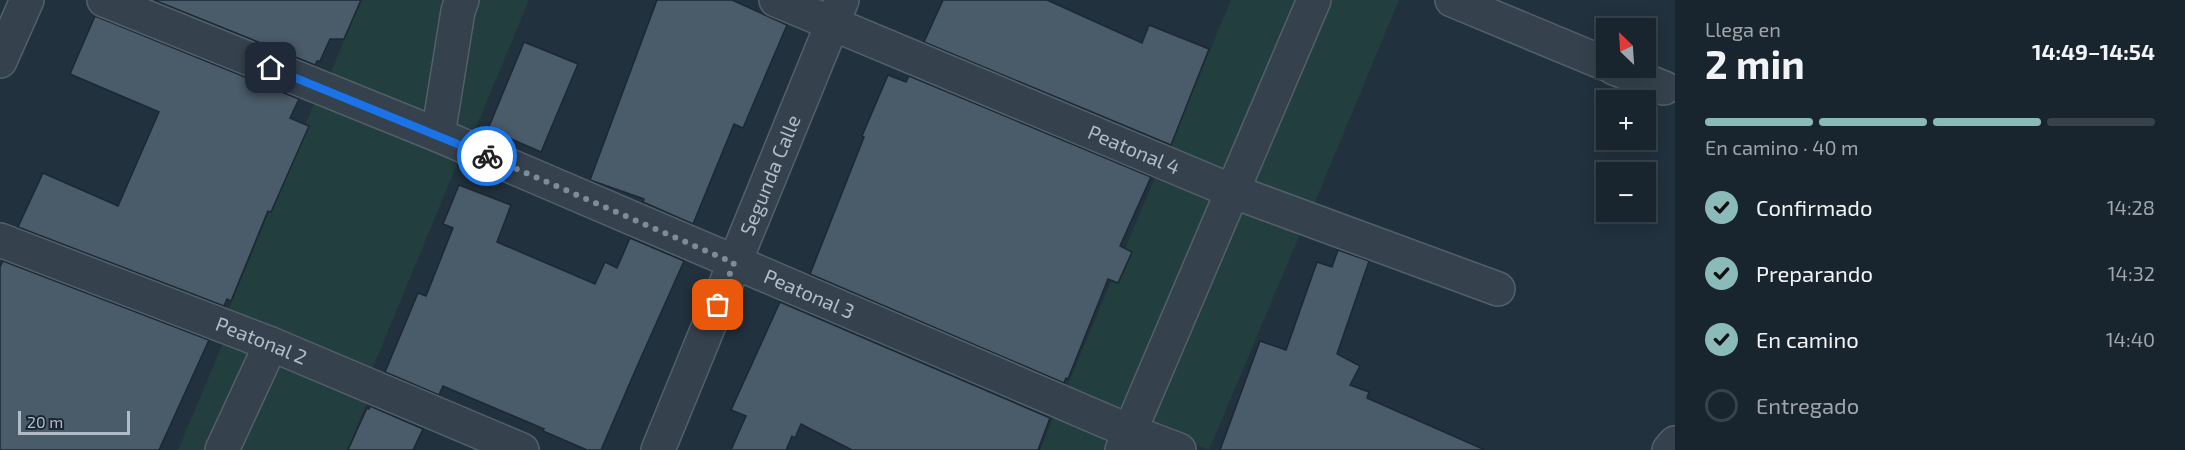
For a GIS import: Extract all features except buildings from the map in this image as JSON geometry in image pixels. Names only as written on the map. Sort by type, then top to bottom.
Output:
[{"type":"street","points":[[0,61],[27,0]]},
{"type":"street","name":"Peatonal 3","points":[[104,0],[438,135],[734,263],[1126,441],[1179,450]]},
{"type":"street","points":[[438,135],[458,11],[462,0]]},
{"type":"street","name":"Peatonal 4","points":[[776,0],[837,12],[1232,192],[1498,289]]},
{"type":"street","points":[[1126,441],[1314,0]]},
{"type":"street","points":[[1452,0],[1596,60]]},
{"type":"street","name":"Segunda Calle","points":[[658,450],[837,12]]},
{"type":"street","points":[[1639,78],[1664,88]]},
{"type":"street","name":"Peatonal 2","points":[[0,240],[271,344],[522,450]]},
{"type":"street","points":[[222,450],[271,344]]},
{"type":"street","points":[[1669,450],[1675,443]]},
{"type":"green space","points":[[361,0],[529,0],[472,137],[328,79]]},
{"type":"green space","points":[[1231,0],[1399,0],[1312,209],[1168,150]]},
{"type":"green space","points":[[314,103],[458,162],[369,377],[225,318]]},
{"type":"green space","points":[[1156,175],[1300,234],[1209,450],[1065,391]]},
{"type":"green space","points":[[225,338],[369,398],[347,450],[178,450]]},
{"type":"green space","points":[[1056,411],[1150,450],[1040,450]]},
{"type":"way so far","points":[[487,156],[734,263],[718,305]]},
{"type":"route","points":[[271,68],[487,156]]}]
